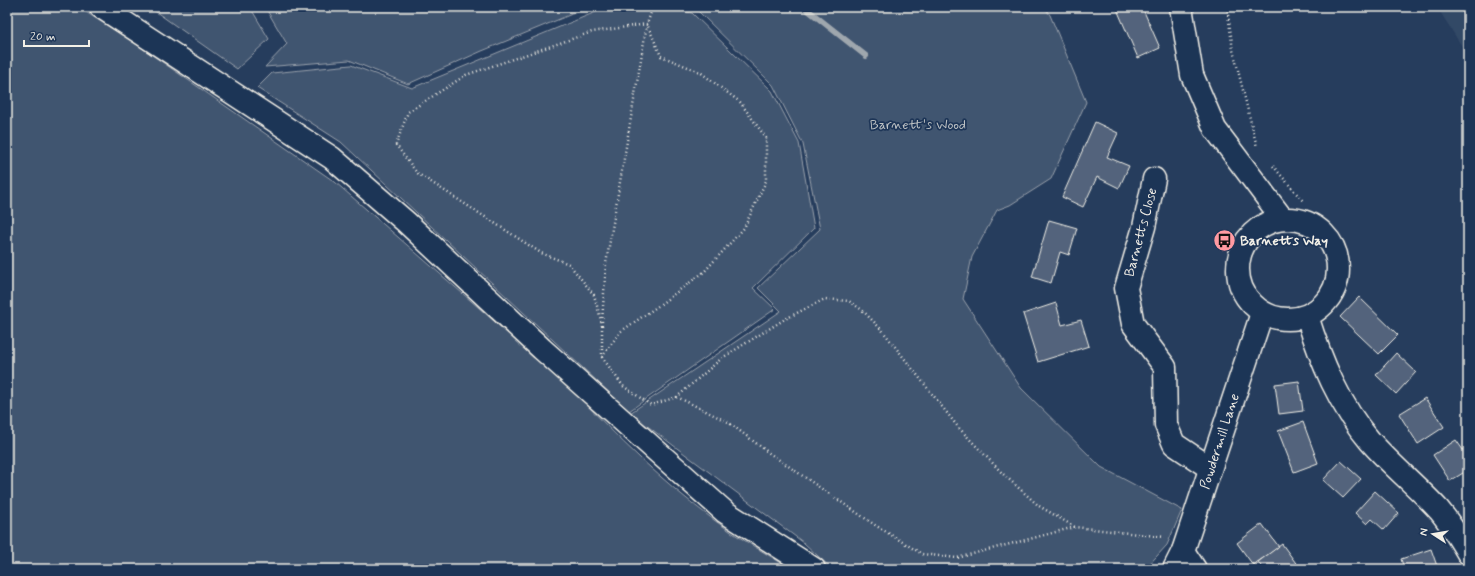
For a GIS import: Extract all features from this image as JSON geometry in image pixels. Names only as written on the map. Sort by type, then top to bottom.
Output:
[{"type":"street","points":[[101,7],[332,158],[406,222],[542,349],[725,512],[814,569]]},
{"type":"street","points":[[1182,7],[1192,75],[1215,129],[1282,218]]},
{"type":"street","name":"Barnetts Close","points":[[1154,179],[1144,227],[1126,288],[1128,302],[1133,324],[1165,367],[1166,425],[1174,444],[1210,468]]},
{"type":"street","points":[[1282,218],[1298,219],[1314,225],[1326,236],[1335,250],[1339,266],[1337,282],[1330,297],[1319,309],[1307,316],[1290,320],[1275,318],[1262,313],[1250,303],[1241,289],[1237,274],[1238,258],[1244,243],[1254,231],[1267,222],[1282,218]]},
{"type":"street","name":"Powdermill Lane","points":[[1182,553],[1262,313]]},
{"type":"street","points":[[1307,316],[1318,352],[1333,384],[1369,440],[1438,510],[1456,532],[1468,552]]},
{"type":"street","points":[[1182,553],[1196,569]]},
{"type":"path","points":[[653,7],[646,24],[606,264],[602,324],[602,357],[623,386],[651,405],[678,397],[722,358],[785,319],[825,299],[849,301],[862,310],[882,330],[958,427],[1003,474],[1039,506],[1075,527],[1182,553]]},
{"type":"path","points":[[1227,7],[1233,50],[1258,148],[1262,153]]},
{"type":"path","points":[[602,324],[594,295],[569,264],[541,253],[417,173],[396,145],[408,112],[466,75],[592,32],[646,24]]},
{"type":"path","points":[[602,357],[620,332],[704,272],[744,228],[766,180],[766,138],[740,102],[700,72],[661,56],[646,24]]},
{"type":"path","points":[[1270,163],[1303,201]]},
{"type":"path","points":[[678,397],[728,422],[769,453],[922,554],[957,558],[1075,527]]},
{"type":"shaded area","points":[[1437,7],[1468,7],[1468,56]]},
{"type":"green space","points":[[7,7],[78,7],[142,48],[335,182],[574,391],[624,442],[677,491],[723,527],[791,569],[7,569]]},
{"type":"green space","points":[[149,7],[250,7],[269,39],[237,69]]},
{"type":"green space","points":[[265,7],[589,7],[482,51],[408,84],[349,60],[265,67],[287,44]]},
{"type":"green space","points":[[608,7],[659,7],[692,13],[772,91],[799,143],[814,228],[753,288],[775,309],[629,411],[341,142],[257,88],[272,73],[351,65],[412,88]]},
{"type":"green space","name":"Barnett's Wood","points":[[685,7],[1044,7],[1050,15],[1086,102],[1051,179],[1010,205],[997,210],[972,257],[963,299],[1021,388],[1101,467],[1182,510],[1167,545],[1145,569],[832,569],[804,543],[630,413],[781,311],[758,288],[820,229],[803,144],[773,85],[696,9]]},
{"type":"building","points":[[1116,7],[1142,7],[1160,48],[1138,58]]},
{"type":"building","points":[[1095,122],[1118,133],[1107,157],[1129,166],[1119,188],[1097,177],[1083,207],[1062,197]]},
{"type":"building","points":[[1049,220],[1077,228],[1069,255],[1060,252],[1051,283],[1032,277]]},
{"type":"building","points":[[1359,297],[1398,335],[1379,354],[1340,317]]},
{"type":"building","points":[[1056,303],[1062,325],[1081,320],[1089,346],[1038,362],[1023,314]]},
{"type":"building","points":[[1396,353],[1416,372],[1396,394],[1376,375]]},
{"type":"building","points":[[1299,381],[1303,411],[1279,414],[1275,384]]},
{"type":"building","points":[[1425,398],[1444,427],[1418,444],[1399,414]]},
{"type":"building","points":[[1303,422],[1318,463],[1294,472],[1278,431]]},
{"type":"building","points":[[1456,440],[1468,457],[1468,470],[1450,481],[1433,455]]},
{"type":"building","points":[[1341,461],[1361,479],[1343,498],[1323,480]]},
{"type":"building","points":[[1375,491],[1399,513],[1384,530],[1372,519],[1367,524],[1355,513]]},
{"type":"building","points":[[1262,524],[1279,547],[1253,565],[1237,543]]},
{"type":"building","points":[[1282,544],[1298,566],[1294,569],[1263,569],[1258,562]]},
{"type":"building","points":[[1431,549],[1438,569],[1404,569],[1401,559]]},
{"type":"waterway","points":[[804,7],[866,56]]},
{"type":"place","name":"Barnetts Way","points":[[1224,240]]}]
